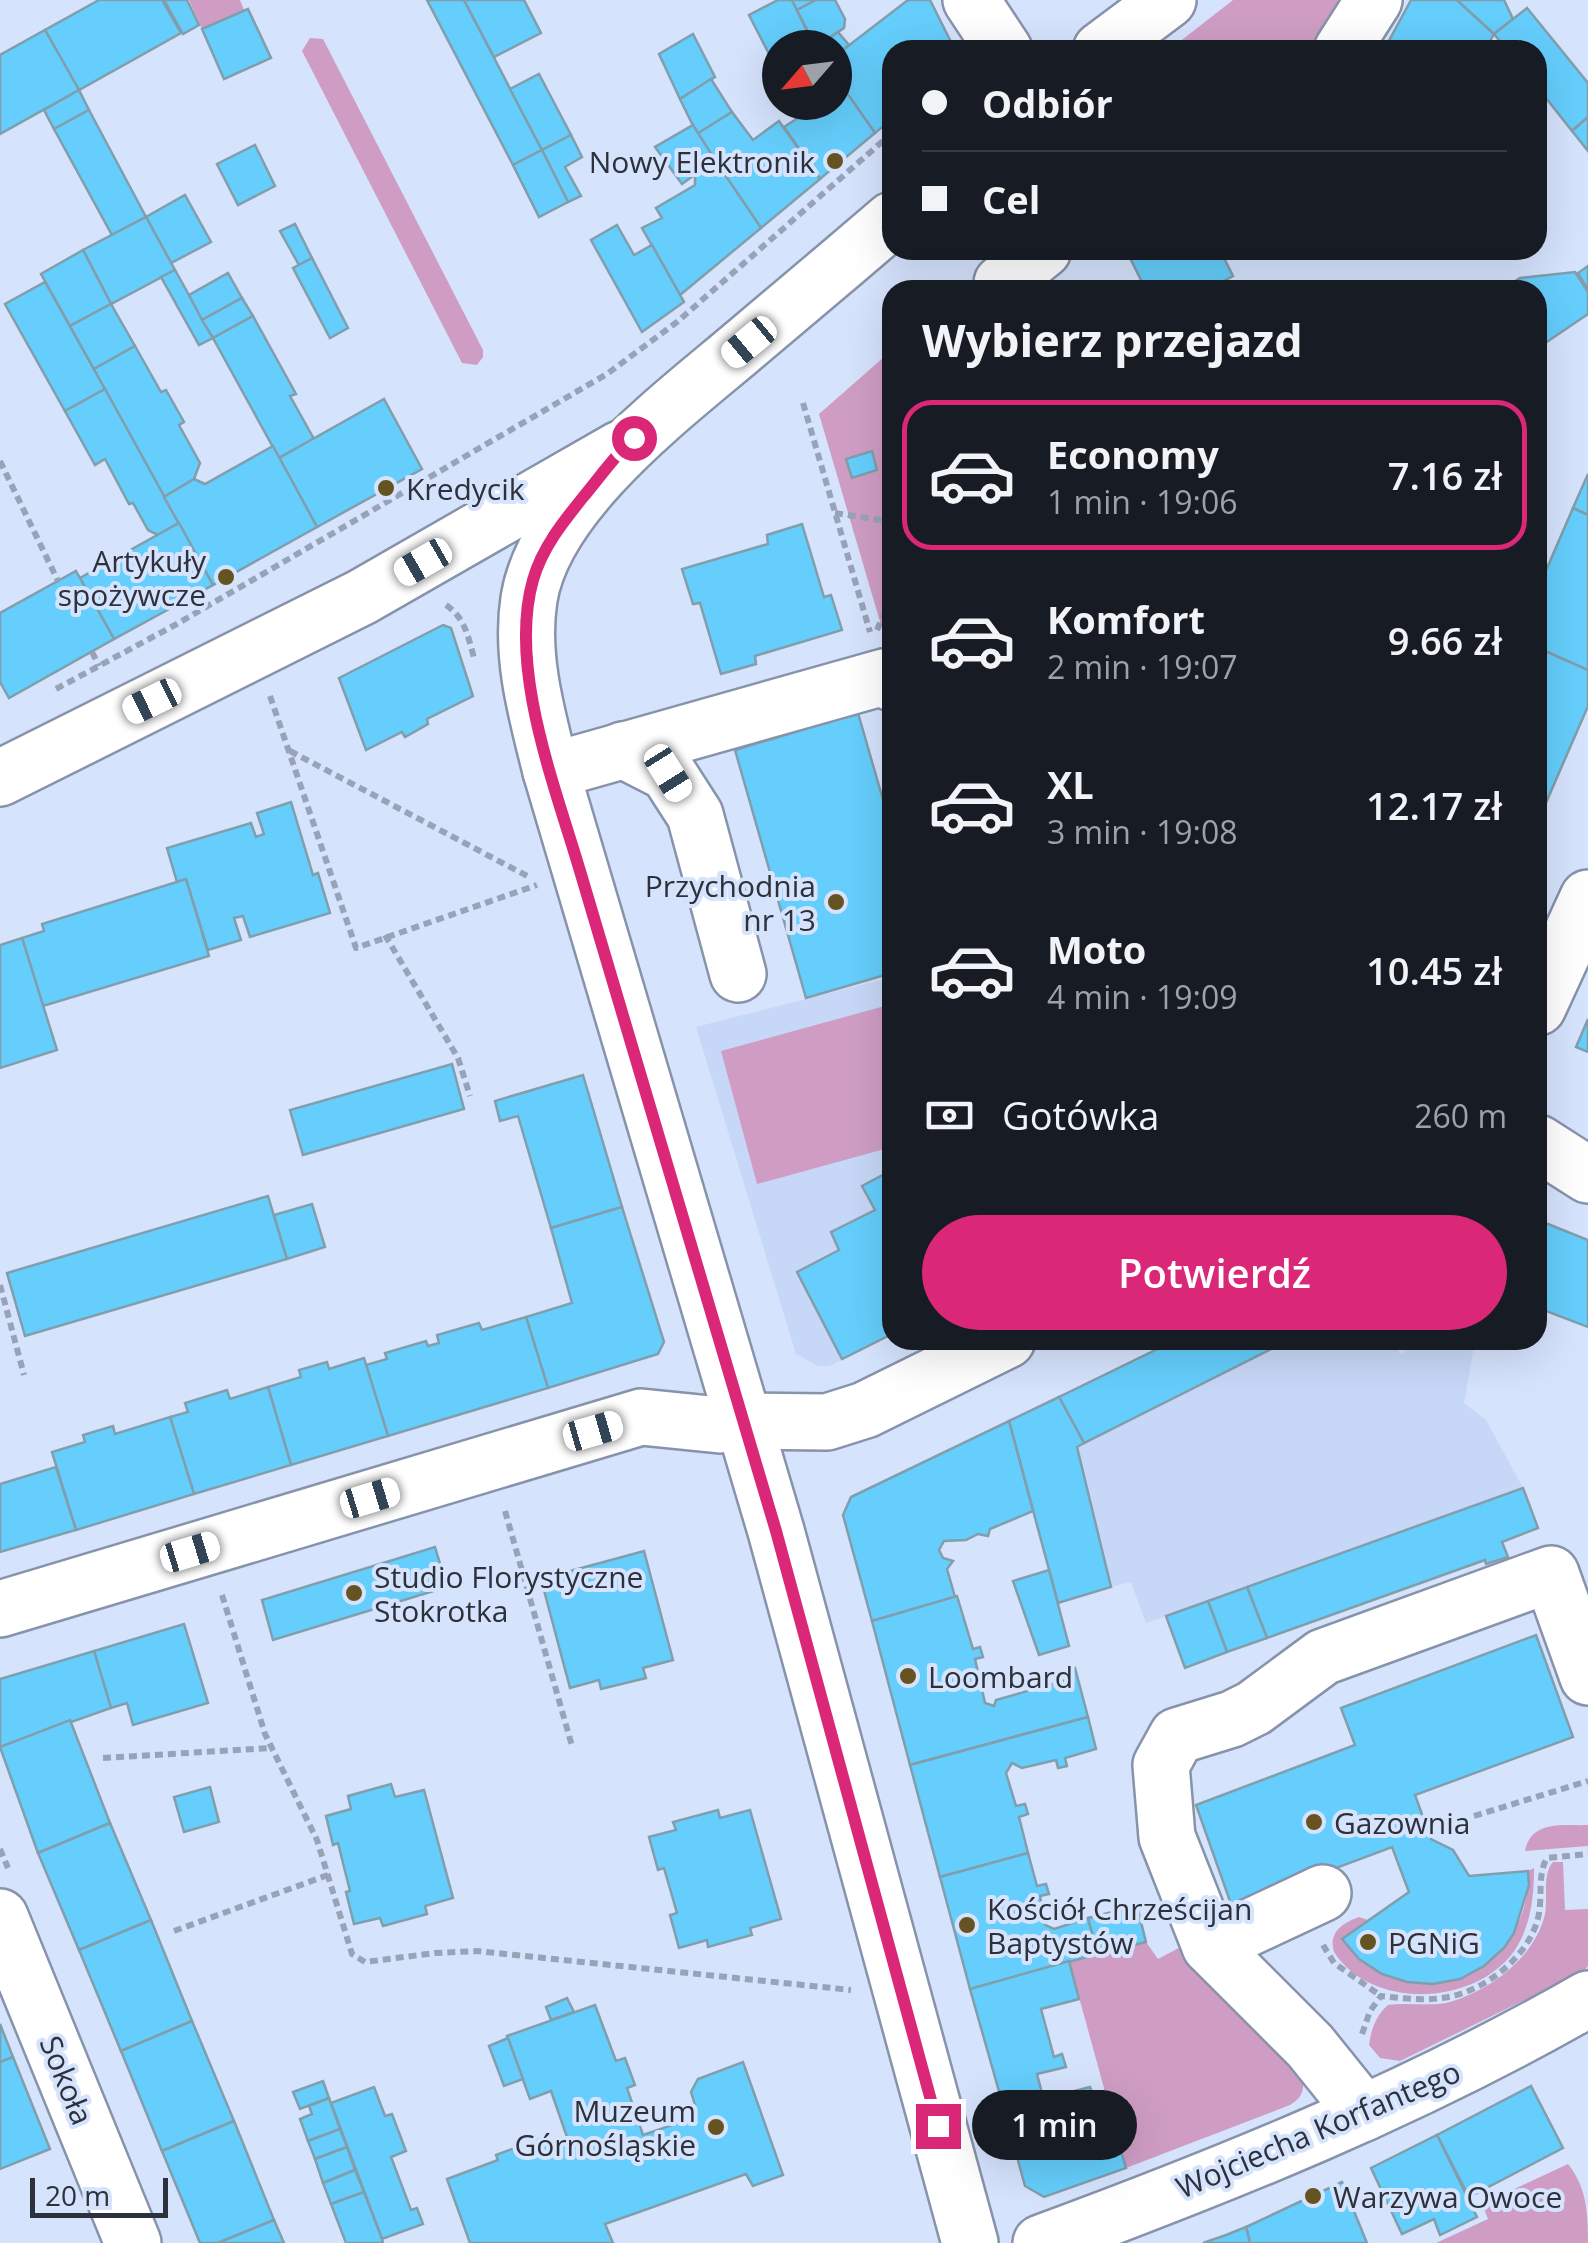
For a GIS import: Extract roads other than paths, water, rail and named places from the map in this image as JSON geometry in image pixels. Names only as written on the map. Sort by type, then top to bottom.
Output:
[{"type":"street","points":[[971,0],[997,40]]},
{"type":"street","points":[[1114,40],[1168,0]]},
{"type":"street","points":[[1348,40],[1374,0]]},
{"type":"street","points":[[0,778],[362,597],[625,446],[882,228]]},
{"type":"street","points":[[625,446],[553,536],[533,580],[527,620],[528,661],[551,771],[817,1678],[970,2243]]},
{"type":"street","points":[[551,771],[882,678]]},
{"type":"street","points":[[623,750],[668,773],[695,814],[738,974]]},
{"type":"street","points":[[1547,987],[1588,898]]},
{"type":"street","points":[[1547,1149],[1588,1175]]},
{"type":"street","points":[[0,1608],[629,1420],[654,1417],[720,1424],[827,1422],[864,1410],[986,1350]]},
{"type":"street","points":[[1364,2113],[1310,2046],[1210,1946],[1167,1837],[1162,1765],[1177,1736],[1254,1708],[1323,1656],[1551,1574],[1588,1677]]},
{"type":"street","points":[[1210,1946],[1312,1898]]},
{"type":"street","name":"Sokoła","points":[[0,1918],[133,2243]]},
{"type":"street","name":"Wojciecha Korfantego","points":[[1040,2243],[1296,2144],[1488,2055],[1588,2000]]},
{"type":"place","name":"Nowy Elektronik","points":[[835,161]]},
{"type":"place","name":"Kredycik","points":[[386,488]]},
{"type":"place","name":"Artykuły spożywcze","points":[[226,577]]},
{"type":"place","name":"Przychodnia nr 13","points":[[836,902]]},
{"type":"place","name":"Studio Florystyczne Stokrotka","points":[[354,1593]]},
{"type":"place","name":"Loombard","points":[[908,1676]]},
{"type":"place","name":"Gazownia","points":[[1314,1822]]},
{"type":"place","name":"Kościół Chrześcijan Baptystów","points":[[967,1925]]},
{"type":"place","name":"PGNiG","points":[[1368,1942]]},
{"type":"place","name":"Muzeum Górnośląskie","points":[[716,2127]]},
{"type":"place","name":"Warzywa Owoce","points":[[1313,2196]]}]
